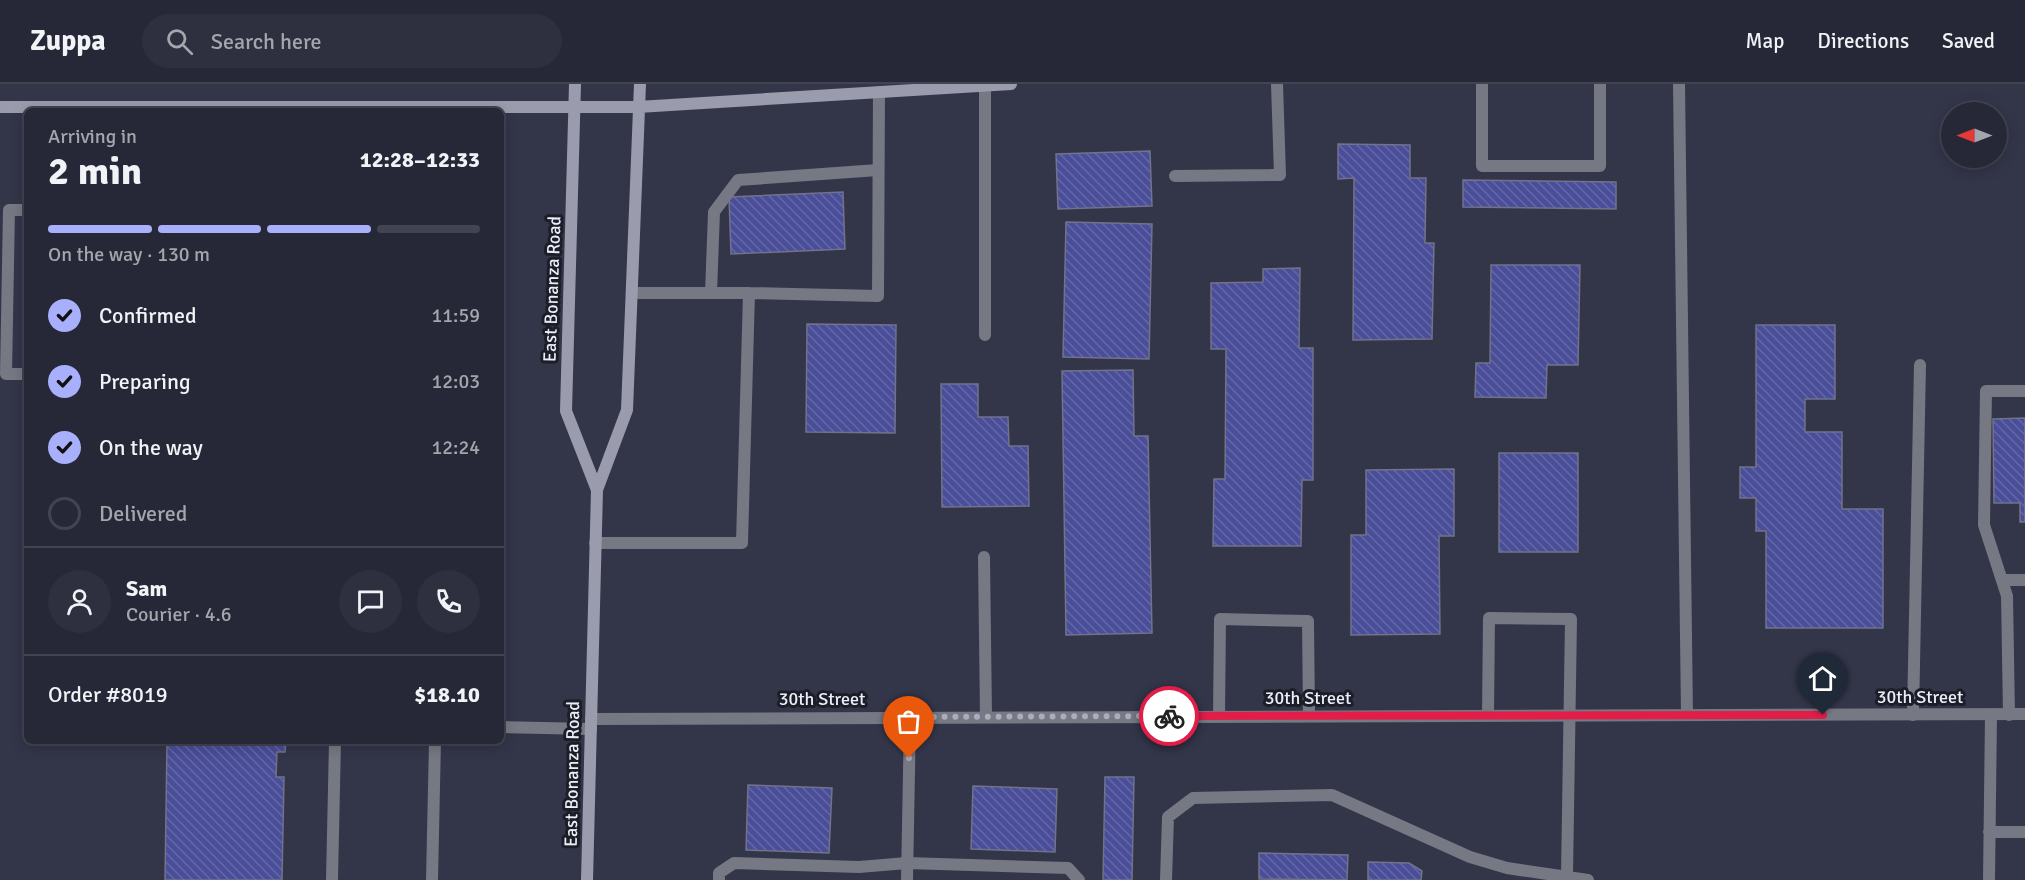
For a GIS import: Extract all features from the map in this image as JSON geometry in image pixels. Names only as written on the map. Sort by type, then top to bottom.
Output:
[{"type":"main road","name":"East Bonanza Road","points":[[575,84],[566,411],[597,490]]},
{"type":"main road","name":"East Bonanza Road","points":[[587,880],[597,490],[627,410],[639,84]]},
{"type":"main road","points":[[356,108],[638,107],[1011,84]]},
{"type":"main road","points":[[0,107],[48,108]]},
{"type":"street","points":[[1175,176],[1280,175],[1277,84]]},
{"type":"street","points":[[1482,84],[1482,166],[1600,166],[1600,84]]},
{"type":"street","points":[[1679,84],[1687,715]]},
{"type":"street","points":[[985,86],[985,335]]},
{"type":"street","points":[[632,293],[878,296],[879,92]]},
{"type":"street","points":[[711,293],[714,212],[738,180],[878,170]]},
{"type":"street","points":[[24,210],[4,207],[6,374],[24,374]]},
{"type":"street","points":[[595,543],[742,543],[749,293]]},
{"type":"street","points":[[1913,714],[1920,365]]},
{"type":"street","points":[[2009,714],[2007,596],[1984,525],[1986,391],[2025,391]]},
{"type":"street","points":[[984,557],[986,717]]},
{"type":"street","points":[[2001,580],[2025,580]]},
{"type":"street","points":[[1488,715],[1489,618],[1572,618],[1567,876]]},
{"type":"street","points":[[1219,716],[1220,620],[1308,621],[1309,716]]},
{"type":"street","points":[[1989,880],[1991,714]]},
{"type":"street","name":"30th Street","points":[[504,727],[910,717],[2025,714]]},
{"type":"street","points":[[907,880],[910,717]]},
{"type":"street","points":[[332,880],[335,744]]},
{"type":"street","points":[[432,880],[435,744]]},
{"type":"street","points":[[1166,880],[1168,817],[1193,798],[1332,795],[1470,857],[1507,868],[1588,880]]},
{"type":"street","points":[[1989,832],[2025,832]]},
{"type":"street","points":[[719,880],[719,873],[734,863],[859,867],[907,862],[1068,868],[1079,880]]},
{"type":"building","points":[[1338,144],[1410,145],[1410,178],[1426,178],[1425,243],[1434,243],[1432,339],[1353,340],[1354,178],[1338,179]]},
{"type":"building","points":[[1150,151],[1152,206],[1058,209],[1056,154]]},
{"type":"building","points":[[1463,180],[1616,182],[1616,209],[1463,207]]},
{"type":"building","points":[[843,192],[845,249],[731,254],[729,197]]},
{"type":"building","points":[[1066,222],[1152,224],[1149,359],[1063,357]]},
{"type":"building","points":[[1491,265],[1580,265],[1578,365],[1547,365],[1546,398],[1475,397],[1476,363],[1490,363]]},
{"type":"building","points":[[1300,268],[1299,348],[1313,348],[1313,480],[1302,480],[1301,546],[1213,546],[1214,479],[1225,479],[1226,349],[1211,349],[1211,283],[1263,282],[1263,269]]},
{"type":"building","points":[[807,324],[896,325],[895,433],[806,432]]},
{"type":"building","points":[[1756,325],[1835,325],[1835,399],[1805,399],[1805,432],[1842,432],[1842,509],[1883,509],[1883,628],[1766,628],[1766,531],[1756,531],[1756,498],[1740,498],[1740,467],[1756,467]]},
{"type":"building","points":[[1133,370],[1134,436],[1148,436],[1152,633],[1066,635],[1062,371]]},
{"type":"building","points":[[941,384],[978,384],[978,417],[1008,417],[1009,446],[1028,446],[1029,506],[942,507]]},
{"type":"building","points":[[2025,418],[2025,522],[2020,522],[2020,503],[1994,503],[1993,419]]},
{"type":"building","points":[[1499,453],[1578,453],[1578,552],[1499,552]]},
{"type":"building","points":[[1454,469],[1454,536],[1439,536],[1440,634],[1351,635],[1351,535],[1366,535],[1366,470]]},
{"type":"building","points":[[167,744],[286,744],[285,752],[277,752],[276,777],[284,777],[282,880],[165,880]]},
{"type":"building","points":[[1105,777],[1134,777],[1132,880],[1103,880]]},
{"type":"building","points":[[748,785],[832,788],[829,853],[746,850]]},
{"type":"building","points":[[973,786],[1057,789],[1055,852],[971,849]]},
{"type":"building","points":[[1259,853],[1348,855],[1347,880],[1259,879]]},
{"type":"building","points":[[1368,862],[1409,863],[1422,871],[1421,880],[1368,880]]},
{"type":"way so far","points":[[909,758],[910,717],[1169,716]]},
{"type":"route","points":[[1169,716],[1823,715]]}]
